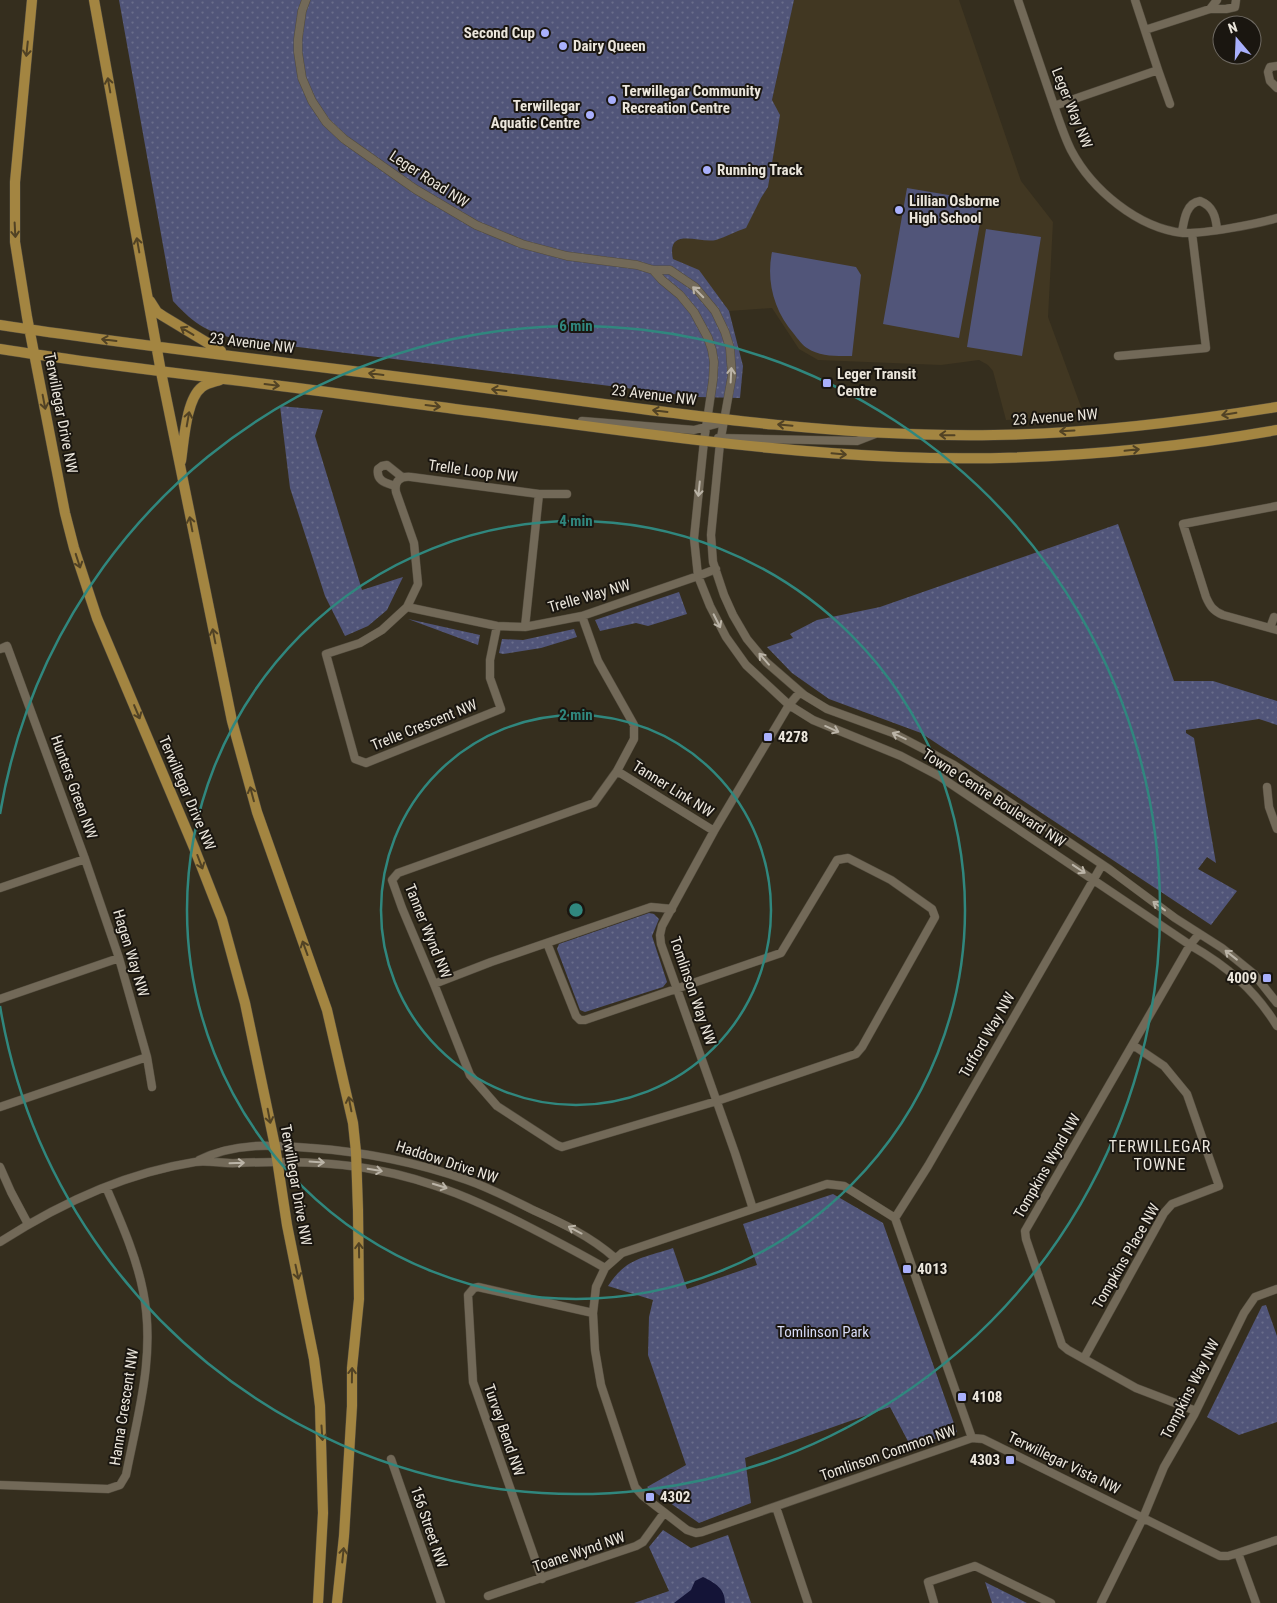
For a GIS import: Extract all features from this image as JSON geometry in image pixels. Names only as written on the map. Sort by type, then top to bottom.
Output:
[{"type":"main road","name":"Terwillegar Drive NW","points":[[32,0],[16,157],[14,209],[18,264],[29,330],[65,513],[74,548],[97,618],[196,850],[222,919],[245,1003],[275,1146],[287,1225],[314,1358],[320,1406],[323,1513],[318,1603]]},
{"type":"main road","points":[[94,0],[161,372],[232,721],[257,812],[327,1010],[350,1105],[357,1167],[359,1299],[352,1368],[352,1406],[344,1536],[337,1603]]},
{"type":"main road","points":[[146,293],[154,308],[163,316],[229,355]]},
{"type":"main road","name":"23 Avenue NW","points":[[0,325],[708,422],[725,420],[878,433],[996,435],[1081,431],[1166,424],[1277,407]]},
{"type":"main road","points":[[0,349],[161,372],[704,441],[721,440],[852,455],[987,458],[1126,451],[1236,438],[1277,430]]},
{"type":"main road","points":[[180,466],[190,410],[195,395],[206,384],[224,379]]},
{"type":"street","name":"Leger Road NW","points":[[306,0],[302,11],[298,39],[302,78],[312,101],[326,122],[344,139],[415,189],[476,225],[522,244],[567,256],[637,265],[653,270],[670,270],[695,287],[715,311],[725,332],[731,357],[732,376],[721,440]]},
{"type":"street","name":"Leger Way NW","points":[[1018,0],[1071,150],[1087,174],[1104,194],[1125,210],[1150,224],[1182,232],[1192,233],[1217,230],[1277,218]]},
{"type":"street","points":[[1135,0],[1170,104]]},
{"type":"street","points":[[1210,9],[1218,0]]},
{"type":"street","points":[[1145,30],[1210,9],[1231,9],[1235,7],[1236,0]]},
{"type":"street","points":[[1277,66],[1270,67],[1268,72],[1270,81],[1277,88]]},
{"type":"street","points":[[1054,106],[1158,70]]},
{"type":"street","points":[[1182,232],[1186,215],[1191,205],[1200,201],[1206,203],[1216,216],[1217,230]]},
{"type":"street","points":[[1118,356],[1206,348],[1192,233]]},
{"type":"street","points":[[543,420],[598,422],[694,430],[708,422],[714,362],[708,338],[694,312],[680,295],[653,270]]},
{"type":"street","name":"Towne Centre Boulevard NW","points":[[708,422],[704,441],[694,538],[698,576],[710,606],[732,647],[765,684],[790,705],[813,720],[901,756],[939,776],[1190,945],[1217,961],[1242,982],[1274,1015],[1277,1026]]},
{"type":"street","points":[[721,440],[858,441],[878,433]]},
{"type":"street","name":"Towne Centre Boulevard NW","points":[[721,440],[711,535],[713,562],[728,604],[748,639],[766,662],[800,692],[827,710],[893,733],[954,765],[1102,865],[1198,934],[1222,948],[1254,974],[1277,1003]]},
{"type":"street","name":"Trelle Loop NW","points":[[395,486],[381,480],[377,475],[378,470],[382,466],[387,465],[402,477],[411,476],[539,494],[567,494]]},
{"type":"street","points":[[402,477],[395,486],[414,543],[418,584],[407,608]]},
{"type":"street","points":[[525,627],[539,494]]},
{"type":"street","points":[[1274,617],[1273,629],[1224,615],[1211,608],[1183,524],[1277,506]]},
{"type":"street","name":"Trelle Way NW","points":[[407,608],[498,626],[525,627],[582,616],[716,569]]},
{"type":"street","name":"Trelle Crescent NW","points":[[407,608],[382,630],[360,643],[326,654],[355,759],[366,763],[501,710],[490,678],[490,660],[498,626]]},
{"type":"street","name":"Tanner Wynd NW","points":[[582,616],[598,661],[634,724],[634,739],[617,771],[594,803],[398,873],[392,880],[470,1076],[497,1106],[559,1146],[565,1146],[717,1101],[846,1057],[859,1051],[935,917],[932,909],[882,876],[848,858],[837,860],[786,947],[780,953],[676,988]]},
{"type":"street","name":"Hunters Green NW","points":[[0,649],[8,646],[85,859],[0,888]]},
{"type":"street","name":"Tomlinson Way NW","points":[[753,1209],[661,944],[660,934],[662,926],[714,831],[790,705],[800,692]]},
{"type":"street","name":"Tanner Link NW","points":[[617,771],[714,831]]},
{"type":"street","points":[[1267,787],[1269,807],[1277,829]]},
{"type":"street","name":"Hagen Way NW","points":[[85,859],[119,958],[147,1057],[152,1087]]},
{"type":"street","name":"Tufford Way NW","points":[[895,1218],[928,1166],[1102,865]]},
{"type":"street","points":[[434,984],[491,962],[651,907],[672,909]]},
{"type":"street","name":"Tompkins Wynd NW","points":[[1196,1411],[1136,1388],[1062,1345],[1026,1239],[1025,1231],[1198,934]]},
{"type":"street","points":[[547,943],[576,1016],[580,1020],[585,1020],[676,988]]},
{"type":"street","points":[[0,999],[119,958]]},
{"type":"street","name":"Tompkins Place NW","points":[[1084,1358],[1164,1213],[1172,1204],[1219,1186],[1187,1094],[1164,1066],[1133,1046]]},
{"type":"street","points":[[0,1107],[147,1057]]},
{"type":"street","name":"Haddow Drive NW","points":[[0,1242],[28,1224],[82,1196],[161,1170],[197,1161],[215,1152],[254,1145],[356,1152],[408,1162],[467,1180],[577,1230],[604,1248],[615,1258]]},
{"type":"street","name":"Haddow Drive NW","points":[[197,1161],[234,1164],[300,1161],[357,1167],[399,1175],[449,1189],[585,1256],[604,1268]]},
{"type":"street","points":[[0,1167],[28,1224]]},
{"type":"street","name":"Tomlinson Common NW","points":[[827,1184],[844,1186],[895,1218],[972,1438],[696,1533],[687,1530],[664,1513],[635,1487],[601,1385],[596,1364],[593,1313],[596,1287],[604,1268],[615,1258],[634,1248],[753,1209],[827,1184]]},
{"type":"street","name":"Hanna Crescent NW","points":[[0,1485],[108,1489],[120,1485],[126,1475],[146,1372],[148,1326],[141,1280],[106,1187]]},
{"type":"street","name":"Turvey Bend NW","points":[[542,1579],[475,1388],[467,1303],[468,1296],[474,1288],[478,1287],[593,1313]]},
{"type":"street","name":"Tompkins Way NW","points":[[1101,1603],[1144,1518],[1164,1468],[1196,1411],[1244,1313],[1255,1297],[1277,1289]]},
{"type":"street","name":"Terwillegar Vista NW","points":[[972,1438],[983,1438],[1220,1556],[1228,1556],[1277,1540]]},
{"type":"street","name":"156 Street NW","points":[[391,1459],[441,1603]]},
{"type":"street","points":[[776,1506],[808,1603]]},
{"type":"street","name":"Toane Wynd NW","points":[[488,1596],[636,1546],[643,1542],[664,1513]]},
{"type":"street","points":[[1238,1553],[1256,1603]]},
{"type":"street","points":[[934,1603],[928,1582],[975,1566],[1050,1603]]},
{"type":"shaded area","name":"Lillian Osborne High School","points":[[794,0],[959,0],[1021,181],[1053,222],[1048,317],[1084,415],[1006,420],[993,371],[988,365],[979,360],[941,365],[818,360],[799,349],[772,308],[729,311],[699,271],[673,259],[673,244],[676,241],[684,238],[715,240],[761,198],[768,187],[772,100]]},
{"type":"shaded area","points":[[703,1577],[721,1590],[725,1603],[674,1603],[691,1590],[695,1581]]},
{"type":"green space","points":[[119,0],[794,0],[772,100],[780,115],[768,187],[746,228],[716,240],[679,240],[672,249],[673,259],[699,270],[729,311],[743,366],[740,398],[698,397],[241,340],[211,331],[196,322],[173,301]]},
{"type":"green space","points":[[907,188],[984,201],[959,338],[883,324]]},
{"type":"green space","points":[[986,229],[1041,237],[1022,356],[967,347]]},
{"type":"green space","points":[[772,252],[856,267],[861,275],[852,356],[829,355],[812,351],[802,344],[787,325],[781,316],[773,295],[770,274]]},
{"type":"green space","points":[[280,406],[323,410],[315,436],[362,590],[403,577],[387,610],[368,626],[345,636],[325,596],[290,488]]},
{"type":"green space","points":[[1118,524],[1174,681],[1213,681],[1277,701],[1277,725],[1259,719],[1186,730],[1186,733],[1194,738],[1216,863],[1207,857],[1198,869],[1237,891],[1211,925],[921,733],[829,699],[792,673],[767,647],[793,638],[790,634],[817,620],[880,607]]},
{"type":"green space","points":[[679,592],[687,614],[648,626],[636,623],[600,631],[595,620]]},
{"type":"green space","points":[[408,619],[480,635],[478,645]]},
{"type":"green space","points":[[574,629],[577,637],[541,648],[499,653],[502,639],[523,640]]},
{"type":"green space","points":[[649,913],[654,914],[659,919],[652,936],[667,982],[663,987],[585,1012],[580,1010],[557,949],[559,944]]},
{"type":"green space","name":"Tomlinson Park","points":[[833,1194],[883,1223],[957,1432],[911,1447],[890,1407],[745,1458],[751,1503],[699,1523],[647,1487],[686,1465],[648,1355],[649,1317],[653,1300],[608,1286],[629,1264],[673,1248],[687,1289],[757,1265],[743,1224]]},
{"type":"green space","points":[[1266,1305],[1277,1336],[1277,1422],[1239,1435],[1207,1417],[1262,1306]]},
{"type":"green space","points":[[663,1530],[691,1548],[728,1535],[751,1603],[634,1603],[669,1591],[649,1547]]},
{"type":"green space","points":[[985,1582],[1027,1603],[992,1603]]},
{"type":"place","name":"Second Cup","points":[[545,33]]},
{"type":"place","name":"Dairy Queen","points":[[563,46]]},
{"type":"place","name":"Terwillegar Community Recreation Centre","points":[[612,100]]},
{"type":"place","name":"Terwillegar Aquatic Centre","points":[[590,115]]},
{"type":"place","name":"Running Track","points":[[707,170]]},
{"type":"place","name":"Lillian Osborne High School","points":[[899,210]]},
{"type":"place","name":"Leger Transit Centre","points":[[827,383]]},
{"type":"place","name":"4278","points":[[768,737]]},
{"type":"place","name":"4009","points":[[1267,978]]},
{"type":"place","name":"4013","points":[[907,1269]]},
{"type":"place","name":"4108","points":[[962,1397]]},
{"type":"place","name":"4303","points":[[1010,1460]]},
{"type":"place","name":"4302","points":[[650,1497]]},
{"type":"district","name":"TERWILLEGAR TOWNE","points":[[1160,1155]]}]
